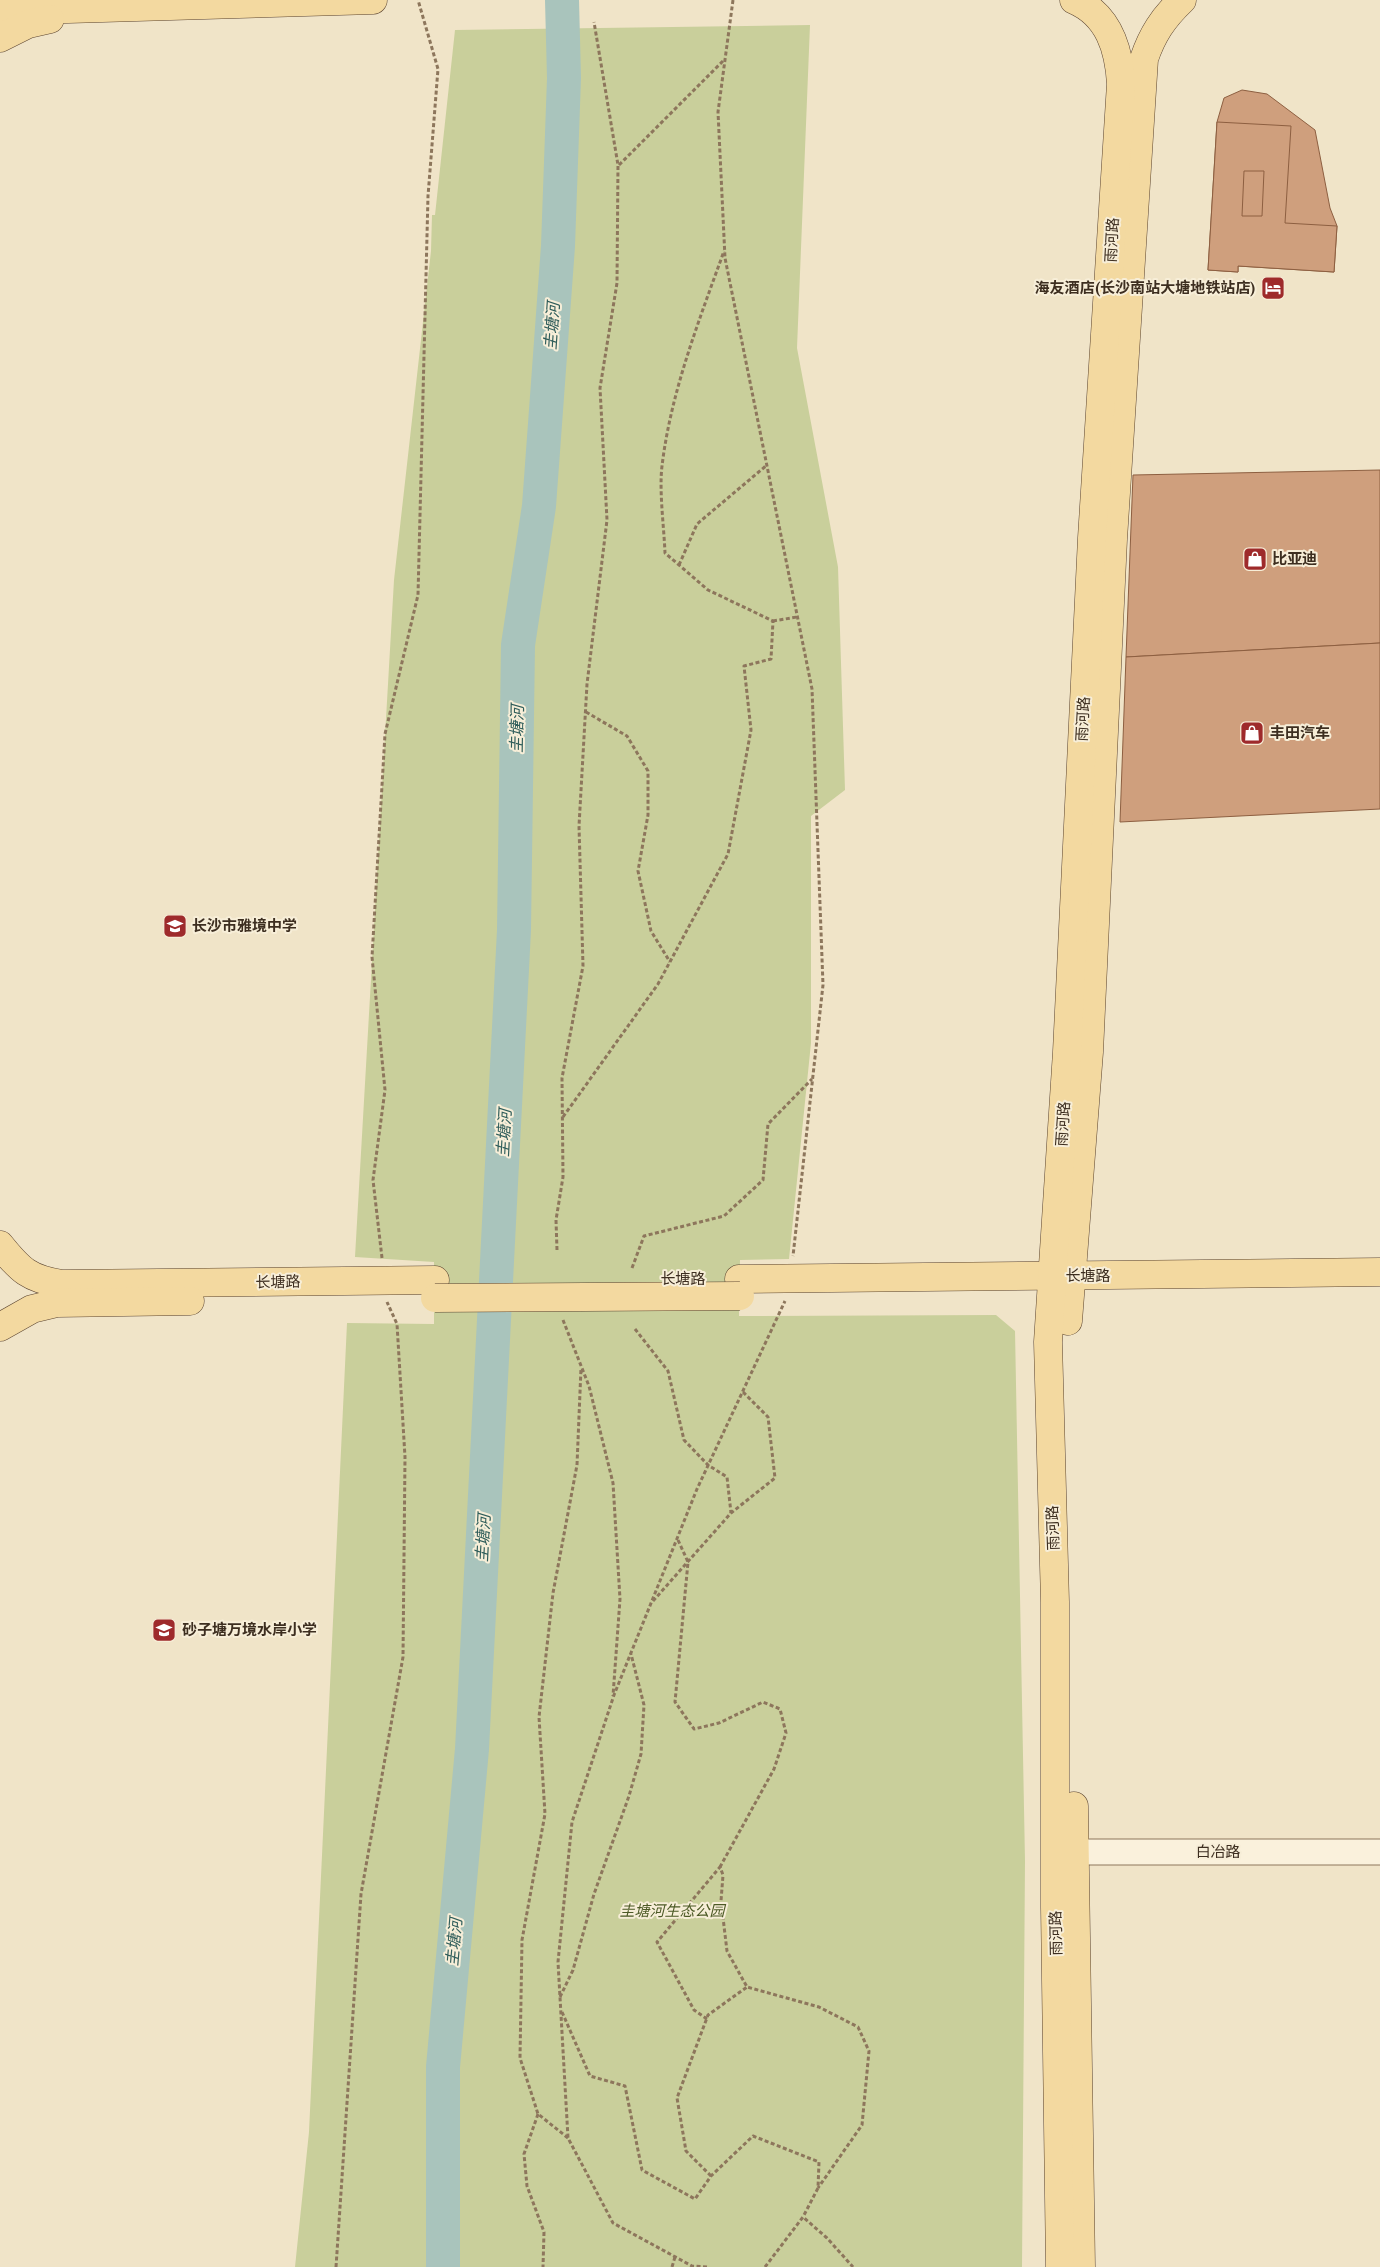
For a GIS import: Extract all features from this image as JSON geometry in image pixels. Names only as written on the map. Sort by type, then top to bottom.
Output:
[{"type":"main road","points":[[0,11],[373,0]]},
{"type":"main road","name":"雨河路","points":[[1061,1285],[1067,1052],[1092,538],[1121,84],[1120,58],[1112,36],[1097,16],[1074,0]]},
{"type":"main road","name":"雨河路","points":[[1081,2267],[1048,1375],[1061,1285],[1088,1052],[1113,539],[1144,59],[1151,38],[1165,16],[1182,0]]},
{"type":"main road","points":[[0,38],[28,24],[107,8]]},
{"type":"main road","name":"长塘路","points":[[0,1244],[24,1272],[45,1281],[62,1284],[385,1290]]},
{"type":"main road","name":"长塘路","points":[[1061,1285],[1380,1272]]},
{"type":"main road","name":"长塘路","points":[[0,1328],[32,1309],[57,1303],[385,1290],[1061,1285],[1380,1291]]},
{"type":"main road","name":"雨河路","points":[[1060,2267],[1065,1847]]},
{"type":"street","name":"白冶路","points":[[1065,1847],[1380,1843]]},
{"type":"street","name":"白冶路","points":[[1065,1847],[1380,1852]]},
{"type":"path","points":[[336,2267],[361,1894],[403,1657],[405,1457],[398,1324],[385,1290],[373,1180],[385,1090],[372,957],[385,734],[418,595],[428,196],[438,69],[418,0]]},
{"type":"path","points":[[568,2138],[558,1962],[572,1822],[612,1701],[677,1539],[708,1465],[789,1287],[823,985],[812,689],[725,249],[718,112],[733,0]]},
{"type":"path","points":[[557,1250],[556,1220],[563,1177],[562,1078],[583,966],[579,826],[586,712],[607,520],[600,388],[618,283],[618,165],[594,22]]},
{"type":"path","points":[[618,165],[725,60]]},
{"type":"path","points":[[725,249],[688,351],[672,404],[662,468],[665,553],[708,590],[773,621],[797,617]]},
{"type":"path","points":[[679,565],[697,524],[767,465]]},
{"type":"path","points":[[562,1118],[658,984],[728,854],[751,730],[744,666],[771,659],[773,621]]},
{"type":"path","points":[[586,712],[626,736],[648,771],[648,815],[638,871],[651,931],[670,962]]},
{"type":"path","points":[[632,1268],[644,1236],[724,1216],[762,1180],[768,1124],[812,1079]]},
{"type":"path","points":[[560,1313],[589,1386],[613,1482],[620,1599],[612,1701]]},
{"type":"path","points":[[634,1329],[668,1371],[684,1440],[708,1465],[726,1477],[731,1513]]},
{"type":"path","points":[[581,1368],[577,1466],[554,1592],[539,1717],[545,1814],[522,1940],[520,2058],[538,2114],[568,2138],[613,2223],[692,2266],[707,2267]]},
{"type":"path","points":[[651,1604],[731,1513],[775,1478],[768,1417],[742,1392]]},
{"type":"path","points":[[677,1539],[688,1562],[676,1702],[694,1728],[719,1723],[763,1702],[780,1709],[786,1733],[774,1768],[720,1867],[657,1942],[694,2010],[707,2019]]},
{"type":"path","points":[[560,1998],[573,1970],[594,1894],[629,1796],[641,1754],[644,1705],[631,1653]]},
{"type":"path","points":[[720,1867],[723,1875],[721,1900],[726,1951],[747,1987],[819,2007],[858,2027],[869,2051],[862,2125],[818,2188],[803,2217],[765,2267]]},
{"type":"path","points":[[711,2176],[686,2151],[676,2098],[708,2016],[747,1987]]},
{"type":"path","points":[[560,2009],[590,2076],[625,2086],[642,2170],[695,2199],[711,2176],[753,2136],[819,2162],[818,2188]]},
{"type":"path","points":[[538,2114],[524,2154],[527,2186],[544,2232],[543,2267]]},
{"type":"path","points":[[803,2217],[827,2238],[853,2267]]},
{"type":"path","points":[[672,2267],[676,2257]]},
{"type":"green space","name":"圭塘河生态公园","points":[[810,25],[797,348],[838,567],[845,790],[811,816],[811,1043],[789,1259],[740,1260],[739,1316],[996,1315],[1015,1331],[1025,1861],[1022,2267],[295,2267],[309,2132],[347,1323],[434,1324],[434,1262],[355,1257],[394,580],[431,251],[432,215],[435,215],[455,30]]},
{"type":"building","points":[[1242,90],[1267,94],[1315,130],[1330,208],[1337,226],[1334,272],[1238,266],[1238,272],[1208,270],[1217,122],[1224,98]]},
{"type":"building","points":[[1217,122],[1291,126],[1285,223],[1337,226],[1334,272],[1238,266],[1238,272],[1208,270]],"holes":[[[1244,171],[1264,171],[1262,216],[1242,216]]]},
{"type":"building","name":"比亚迪","points":[[1380,470],[1380,643],[1126,657],[1133,475]]},
{"type":"building","name":"丰田汽车","points":[[1380,643],[1380,809],[1120,822],[1126,657]]},
{"type":"waterway","name":"圭塘河","points":[[443,2267],[443,2067],[472,1749],[514,930],[518,645],[539,506],[558,246],[564,78],[562,0]]},
{"type":"place","name":"海友酒店(长沙南站大塘地铁站店)","points":[[1273,288]]},
{"type":"place","name":"比亚迪","points":[[1255,559]]},
{"type":"place","name":"丰田汽车","points":[[1252,733]]},
{"type":"place","name":"长沙市雅境中学","points":[[175,926]]},
{"type":"place","name":"砂子塘万境水岸小学","points":[[164,1630]]}]
